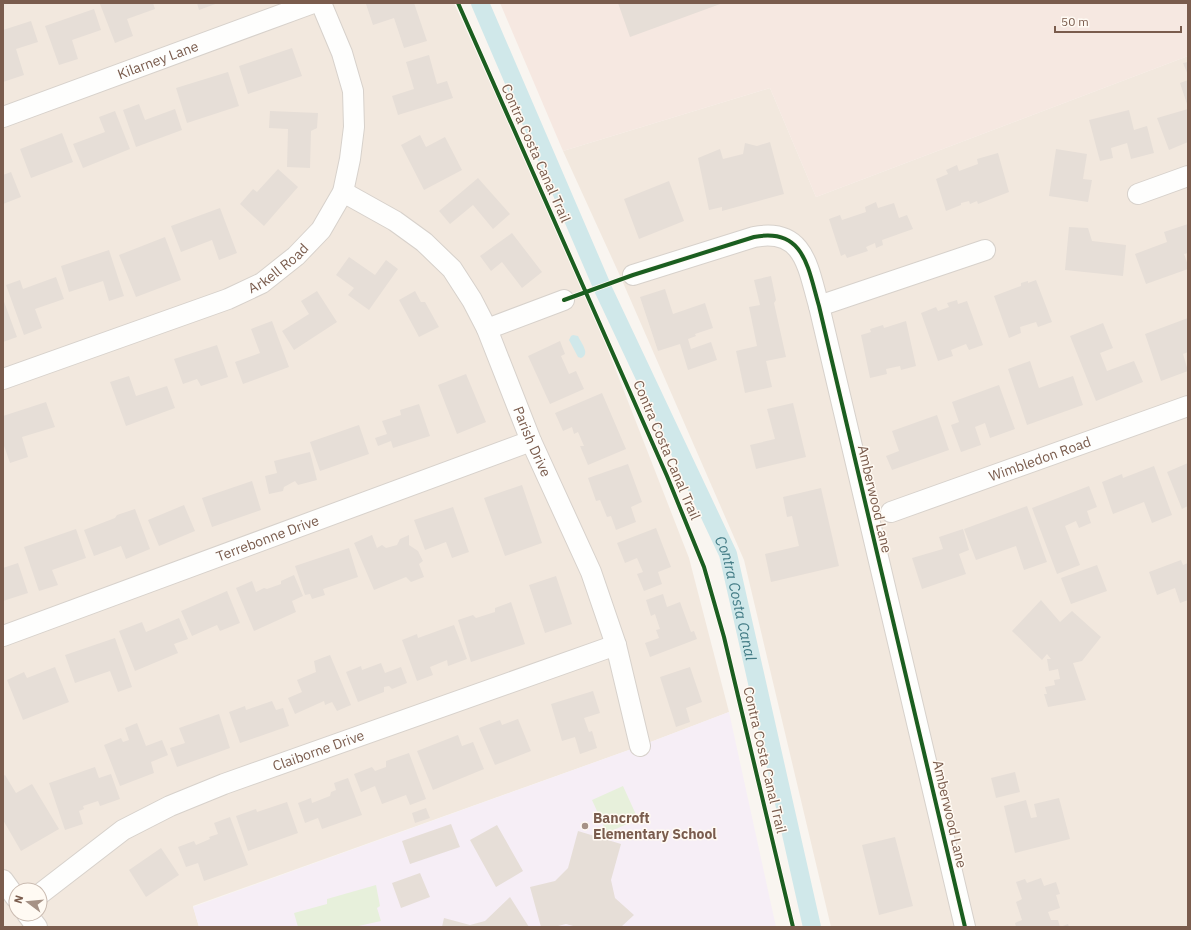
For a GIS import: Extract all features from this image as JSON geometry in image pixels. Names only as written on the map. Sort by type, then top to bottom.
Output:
[{"type":"street","name":"Kilarney Lane","points":[[3,117],[313,3]]},
{"type":"street","name":"Arkell Road","points":[[3,379],[228,299],[262,283],[296,256],[321,230],[343,192],[350,159],[354,127],[353,91],[342,53],[320,3]]},
{"type":"street","points":[[1138,194],[1188,176]]},
{"type":"street","name":"Parish Drive","points":[[343,192],[395,221],[424,242],[452,269],[472,300],[487,329],[531,441],[591,572],[616,645],[640,746]]},
{"type":"street","name":"Amberwood Lane","points":[[633,275],[754,237],[767,235],[776,236],[787,240],[798,248],[806,260],[965,927]]},
{"type":"street","points":[[818,306],[985,250]]},
{"type":"street","points":[[487,329],[564,300]]},
{"type":"street","name":"Wimbledon Road","points":[[891,512],[1188,406]]},
{"type":"street","name":"Terrebonne Drive","points":[[3,636],[531,441]]},
{"type":"street","name":"Claiborne Drive","points":[[48,888],[123,830],[170,806],[224,784],[616,645]]},
{"type":"shaded area","points":[[3,3],[454,3],[585,291],[689,558],[729,712],[640,746],[193,906],[199,927],[3,927]]},
{"type":"shaded area","points":[[500,3],[1188,3],[1188,56],[816,197],[770,88],[563,151]]},
{"type":"shaded area","points":[[1188,56],[1188,927],[831,927],[744,560],[621,278],[563,151],[770,88],[816,197]]},
{"type":"shaded area","name":"Bancroft Elementary School","points":[[729,712],[776,927],[199,927],[193,907],[640,746]]},
{"type":"green space","points":[[623,786],[638,819],[607,833],[592,800]]},
{"type":"green space","points":[[376,885],[380,906],[377,908],[381,921],[354,927],[298,927],[294,913],[327,904],[327,899]]},
{"type":"water","points":[[573,335],[578,336],[584,348],[585,354],[581,358],[578,357],[569,340]]},
{"type":"building","points":[[153,3],[155,9],[127,19],[133,36],[115,43],[100,4]]},
{"type":"building","points":[[197,3],[218,3],[199,10]]},
{"type":"building","points":[[414,3],[427,41],[404,48],[394,18],[373,25],[366,4]]},
{"type":"building","points":[[618,3],[723,3],[630,37]]},
{"type":"building","points":[[94,9],[101,30],[72,40],[78,59],[59,65],[45,26]]},
{"type":"building","points":[[31,21],[38,42],[16,49],[24,75],[3,82],[3,30]]},
{"type":"building","points":[[292,48],[302,76],[248,94],[239,66]]},
{"type":"building","points":[[429,55],[437,84],[447,81],[453,98],[398,115],[392,96],[414,89],[406,62]]},
{"type":"building","points":[[1188,62],[1188,75],[1183,63]]},
{"type":"building","points":[[228,72],[239,106],[187,123],[176,88]]},
{"type":"building","points":[[1188,80],[1188,107],[1180,83]]},
{"type":"building","points":[[139,104],[145,120],[175,109],[182,130],[136,147],[123,110]]},
{"type":"building","points":[[1188,109],[1188,142],[1169,150],[1157,118]]},
{"type":"building","points":[[1129,110],[1134,130],[1147,126],[1154,153],[1131,159],[1127,143],[1111,148],[1113,158],[1100,161],[1089,120]]},
{"type":"building","points":[[115,111],[130,149],[83,168],[73,144],[105,132],[99,117]]},
{"type":"building","points":[[270,111],[318,113],[317,128],[311,131],[310,168],[287,167],[288,129],[269,128]]},
{"type":"building","points":[[62,133],[73,162],[31,178],[20,149]]},
{"type":"building","points":[[420,135],[426,147],[445,137],[462,170],[424,190],[401,145]]},
{"type":"building","points":[[770,142],[784,194],[722,211],[722,207],[709,210],[698,158],[720,149],[723,159],[743,154],[745,143],[757,146]]},
{"type":"building","points":[[1056,149],[1087,154],[1083,179],[1092,180],[1088,202],[1049,196]]},
{"type":"building","points":[[998,153],[1009,192],[978,204],[977,201],[970,204],[969,201],[961,203],[961,205],[946,211],[936,179],[948,174],[946,170],[957,165],[959,171],[978,164],[977,159]]},
{"type":"building","points":[[278,169],[298,187],[264,226],[240,204],[253,189],[257,192]]},
{"type":"building","points":[[11,172],[21,197],[3,204],[3,175]]},
{"type":"building","points":[[478,178],[510,214],[493,229],[473,205],[450,224],[439,211]]},
{"type":"building","points":[[669,181],[684,221],[639,239],[624,199]]},
{"type":"building","points":[[876,202],[878,208],[894,203],[899,218],[907,215],[913,229],[882,240],[883,245],[876,248],[875,243],[866,247],[868,251],[847,258],[845,254],[841,256],[829,219],[840,215],[842,220],[866,212],[865,207]]},
{"type":"building","points":[[220,208],[237,253],[219,260],[212,240],[181,252],[171,226]]},
{"type":"building","points":[[1188,224],[1188,253],[1184,254],[1188,269],[1146,284],[1135,254],[1167,242],[1164,232]]},
{"type":"building","points":[[1069,227],[1088,228],[1092,241],[1126,245],[1123,276],[1065,270]]},
{"type":"building","points":[[512,233],[542,272],[522,288],[502,262],[491,271],[480,256]]},
{"type":"building","points":[[165,237],[181,280],[136,297],[119,255]]},
{"type":"building","points":[[109,250],[124,296],[109,301],[103,281],[69,292],[61,266]]},
{"type":"building","points":[[349,257],[375,275],[386,260],[398,269],[369,310],[348,295],[354,288],[336,275]]},
{"type":"building","points":[[771,276],[776,300],[774,303],[786,357],[766,361],[772,387],[745,393],[736,351],[757,346],[749,307],[760,305],[754,280]]},
{"type":"building","points":[[56,277],[64,299],[35,309],[42,328],[24,335],[6,285],[20,280],[23,289]]},
{"type":"building","points":[[1036,280],[1052,322],[1038,327],[1036,322],[1020,327],[1021,333],[1009,338],[994,296],[1021,286],[1021,283],[1028,281],[1028,283]]},
{"type":"building","points":[[665,289],[673,314],[705,303],[713,328],[695,334],[696,336],[688,339],[691,349],[711,342],[717,360],[688,370],[680,344],[658,351],[640,297]]},
{"type":"building","points":[[317,291],[337,322],[294,350],[282,331],[309,314],[301,301]]},
{"type":"building","points":[[415,291],[421,302],[425,302],[439,327],[419,337],[399,300]]},
{"type":"building","points":[[3,299],[17,337],[3,342]]},
{"type":"building","points":[[957,300],[958,304],[967,301],[983,345],[969,350],[966,344],[951,350],[953,356],[938,361],[921,313],[936,307],[938,311],[949,307],[947,303]]},
{"type":"building","points":[[1188,318],[1188,352],[1183,354],[1188,371],[1161,381],[1145,334]]},
{"type":"building","points":[[272,321],[289,367],[243,384],[235,362],[260,353],[251,329]]},
{"type":"building","points":[[906,321],[916,366],[901,370],[900,366],[886,369],[887,374],[870,378],[861,335],[871,332],[870,329],[883,325],[884,328]]},
{"type":"building","points":[[1103,323],[1113,348],[1100,353],[1107,371],[1134,361],[1143,382],[1096,401],[1070,336]]},
{"type":"building","points":[[560,341],[565,354],[561,356],[569,374],[576,371],[584,389],[550,404],[528,356]]},
{"type":"building","points":[[217,345],[228,377],[201,386],[197,379],[183,384],[174,359]]},
{"type":"building","points":[[1030,361],[1039,388],[1073,376],[1083,405],[1027,425],[1008,369]]},
{"type":"building","points":[[466,374],[486,422],[457,434],[438,385]]},
{"type":"building","points":[[129,376],[136,396],[167,386],[175,408],[126,426],[110,382]]},
{"type":"building","points":[[999,385],[1015,429],[990,438],[985,423],[975,427],[981,445],[961,452],[951,425],[959,422],[952,402]]},
{"type":"building","points":[[602,393],[626,449],[588,465],[580,446],[584,446],[578,432],[574,434],[572,427],[563,431],[555,413]]},
{"type":"building","points":[[46,402],[55,427],[22,437],[28,457],[10,463],[3,443],[3,416]]},
{"type":"building","points":[[793,403],[806,457],[756,469],[750,445],[775,439],[767,409]]},
{"type":"building","points":[[419,404],[430,436],[393,448],[391,441],[378,446],[375,438],[387,434],[382,421],[401,415],[400,410]]},
{"type":"building","points":[[937,415],[949,450],[892,470],[886,456],[899,451],[892,431]]},
{"type":"building","points":[[359,425],[369,454],[320,471],[310,442]]},
{"type":"building","points":[[310,452],[317,480],[298,485],[295,481],[284,487],[283,491],[269,494],[265,476],[277,473],[274,461]]},
{"type":"building","points":[[1188,463],[1188,506],[1182,509],[1167,472]]},
{"type":"building","points":[[628,464],[642,502],[631,507],[636,522],[616,530],[611,516],[607,517],[600,500],[596,501],[588,478]]},
{"type":"building","points":[[1154,466],[1172,515],[1152,523],[1144,502],[1113,514],[1102,482],[1122,474],[1123,478]]},
{"type":"building","points":[[252,481],[261,510],[212,527],[202,498]]},
{"type":"building","points":[[522,485],[542,543],[505,556],[484,498]]},
{"type":"building","points":[[1089,486],[1097,507],[1087,511],[1091,523],[1079,528],[1076,521],[1065,526],[1080,565],[1057,574],[1032,508]]},
{"type":"building","points":[[821,488],[839,566],[771,582],[765,554],[799,546],[792,516],[787,517],[783,497]]},
{"type":"building","points":[[184,505],[195,531],[159,546],[148,520]]},
{"type":"building","points":[[1027,506],[1047,562],[1024,570],[1016,546],[976,560],[964,529]]},
{"type":"building","points":[[453,507],[469,552],[452,558],[446,542],[425,550],[414,520]]},
{"type":"building","points":[[135,509],[150,549],[126,559],[121,546],[94,556],[84,530],[115,518],[117,515]]},
{"type":"building","points":[[656,528],[671,567],[658,572],[662,584],[644,591],[637,574],[643,572],[637,558],[625,563],[617,543]]},
{"type":"building","points":[[76,529],[86,558],[52,570],[58,585],[39,591],[24,547]]},
{"type":"building","points":[[963,529],[969,550],[959,554],[966,574],[922,589],[912,558],[943,549],[939,537]]},
{"type":"building","points":[[372,535],[377,548],[382,545],[386,548],[397,545],[400,539],[409,535],[409,545],[418,551],[423,561],[419,564],[424,577],[411,582],[406,577],[374,590],[354,543]]},
{"type":"building","points":[[349,548],[358,577],[323,589],[325,595],[312,599],[310,594],[305,595],[295,566]]},
{"type":"building","points":[[1181,560],[1183,565],[1188,563],[1188,600],[1180,603],[1175,588],[1157,595],[1149,572]]},
{"type":"building","points":[[18,563],[28,593],[3,601],[3,568]]},
{"type":"building","points":[[1097,565],[1107,591],[1071,604],[1061,578]]},
{"type":"building","points":[[294,575],[303,596],[292,601],[296,612],[254,631],[236,588],[252,581],[256,592],[264,588],[267,589],[281,584],[281,581]]},
{"type":"building","points":[[556,576],[572,624],[545,633],[529,585]]},
{"type":"building","points":[[227,591],[240,623],[220,631],[217,625],[192,636],[181,611]]},
{"type":"building","points":[[663,594],[667,607],[680,602],[691,632],[694,631],[697,639],[650,657],[645,643],[659,638],[656,630],[660,629],[655,614],[651,616],[646,600]]},
{"type":"building","points":[[1041,600],[1060,622],[1072,611],[1101,637],[1082,661],[1073,663],[1086,700],[1048,707],[1044,694],[1047,694],[1045,687],[1055,685],[1054,680],[1060,679],[1058,669],[1049,671],[1047,659],[1051,659],[1047,654],[1042,660],[1012,631]]},
{"type":"building","points":[[511,602],[525,644],[471,662],[458,620],[473,615],[476,618],[495,612],[495,608]]},
{"type":"building","points":[[179,618],[188,639],[174,644],[178,653],[135,671],[119,631],[142,622],[146,632]]},
{"type":"building","points":[[454,625],[467,659],[448,666],[447,660],[430,667],[433,675],[417,681],[402,640],[417,634],[418,638]]},
{"type":"building","points":[[115,638],[132,687],[118,692],[110,671],[75,683],[65,655]]},
{"type":"building","points":[[330,655],[351,705],[337,711],[332,702],[325,705],[324,701],[295,714],[288,698],[302,692],[297,680],[316,672],[314,661]]},
{"type":"building","points":[[381,663],[385,673],[401,667],[407,683],[392,689],[389,686],[384,687],[384,692],[358,702],[346,672],[361,666],[362,670]]},
{"type":"building","points":[[55,667],[69,702],[23,720],[7,680],[24,672],[27,678]]},
{"type":"building","points":[[690,667],[702,702],[686,708],[690,722],[676,727],[660,677]]},
{"type":"building","points":[[593,691],[600,713],[584,718],[589,732],[592,731],[597,748],[580,754],[575,737],[562,741],[551,704]]},
{"type":"building","points":[[272,701],[276,710],[283,708],[289,726],[240,743],[229,712],[245,706],[246,710]]},
{"type":"building","points":[[219,714],[230,748],[177,767],[170,748],[185,743],[179,728]]},
{"type":"building","points":[[518,719],[531,751],[495,765],[479,728],[500,720],[502,725]]},
{"type":"building","points":[[137,723],[146,746],[162,740],[168,755],[151,762],[154,773],[120,786],[104,745],[121,738],[123,742],[129,740],[125,728]]},
{"type":"building","points":[[458,735],[462,746],[473,742],[484,769],[433,790],[417,751]]},
{"type":"building","points":[[409,753],[426,799],[410,805],[406,795],[382,804],[375,786],[361,792],[354,774],[372,767],[375,771],[386,767],[386,761]]},
{"type":"building","points":[[95,767],[99,778],[111,774],[120,799],[100,806],[98,801],[83,806],[84,809],[79,811],[83,824],[65,830],[49,783]]},
{"type":"building","points":[[1015,772],[1020,792],[996,798],[991,778]]},
{"type":"building","points":[[5,775],[16,793],[32,784],[59,829],[21,851],[3,820],[3,776]]},
{"type":"building","points":[[348,778],[362,815],[322,829],[318,818],[305,823],[298,803],[311,798],[312,803],[330,796],[331,792],[336,790],[334,783]]},
{"type":"building","points":[[1059,798],[1070,839],[1015,853],[1004,806],[1026,800],[1031,818],[1037,817],[1034,804]]},
{"type":"building","points":[[287,802],[298,833],[248,851],[236,816],[256,809],[257,812]]},
{"type":"building","points":[[426,808],[430,818],[415,823],[412,813]]},
{"type":"building","points":[[230,817],[248,865],[204,881],[198,863],[186,867],[178,847],[194,841],[196,845],[210,839],[209,837],[218,834],[214,823]]},
{"type":"building","points":[[451,824],[460,847],[410,864],[402,841]]},
{"type":"building","points":[[497,825],[523,871],[496,887],[470,840]]},
{"type":"building","points":[[578,831],[621,844],[611,880],[615,898],[634,915],[621,927],[577,927],[566,924],[554,927],[541,927],[530,887],[555,881],[568,868]]},
{"type":"building","points":[[895,837],[913,906],[879,915],[862,845]]},
{"type":"building","points":[[161,848],[179,875],[146,897],[129,870]]},
{"type":"building","points":[[420,873],[430,897],[401,908],[392,883]]},
{"type":"building","points":[[1041,878],[1044,886],[1056,882],[1060,894],[1056,895],[1060,908],[1048,912],[1051,920],[1058,920],[1060,927],[1016,927],[1015,923],[1022,920],[1016,902],[1022,899],[1016,882],[1025,879],[1027,883]]},
{"type":"building","points":[[510,897],[529,927],[442,927],[444,918],[470,925],[485,921]]},
{"type":"building","points":[[1068,924],[1069,927],[1060,927]]},
{"type":"waterway","name":"Contra Costa Canal","points":[[480,3],[604,291],[728,554],[812,927]]},
{"type":"cycle path","name":"Contra Costa Canal Trail","points":[[458,3],[667,476],[704,567],[724,637],[793,927]]},
{"type":"cycle path","points":[[564,300],[633,275],[754,237],[771,236],[784,238],[794,245],[802,254],[807,265],[819,306],[965,927]]},
{"type":"place","name":"Bancroft Elementary School","points":[[585,826]]}]
